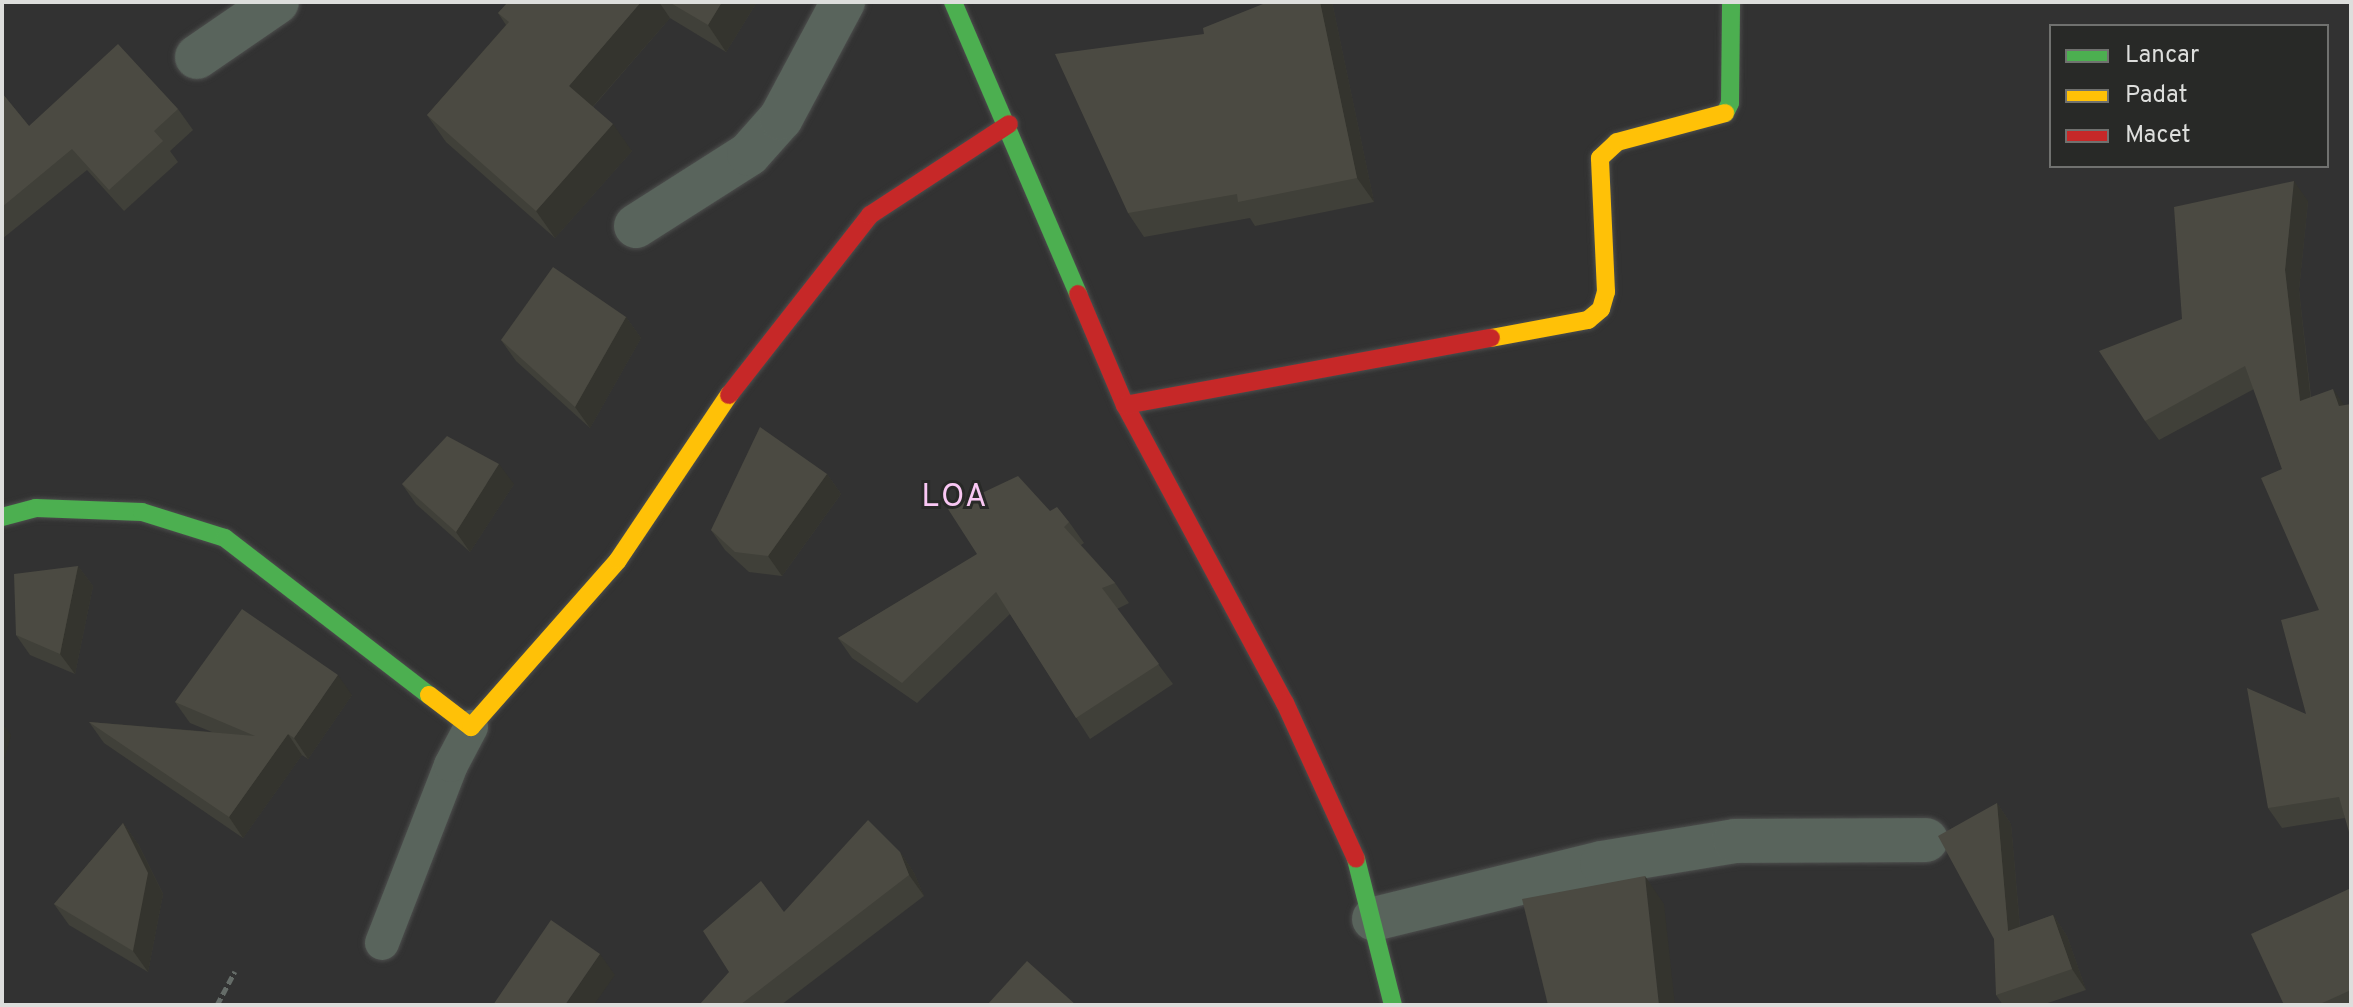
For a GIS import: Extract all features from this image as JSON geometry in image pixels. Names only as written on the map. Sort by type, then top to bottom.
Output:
[{"type":"street","points":[[197,57],[277,2]]},
{"type":"street","points":[[636,226],[749,154],[781,118],[843,2]]},
{"type":"street","points":[[953,2],[1009,124],[1125,405],[1292,717],[1352,844],[1374,919],[1393,1005]]},
{"type":"street","points":[[1125,405],[1588,320],[1601,309],[1606,292],[1600,158],[1617,142],[1725,113],[1730,103],[1731,2]]},
{"type":"street","points":[[2,517],[36,508],[142,512],[225,538],[471,727],[618,560],[751,363],[870,215],[1009,124]]},
{"type":"street","points":[[1374,919],[1602,863],[1735,841],[1926,840]]},
{"type":"lane","points":[[382,943],[451,765],[471,727]]},
{"type":"path","points":[[217,1005],[235,971]]},
{"type":"building","points":[[508,2],[641,2],[569,86],[613,124],[536,211],[427,115],[509,22],[498,13]]},
{"type":"building","points":[[669,2],[722,2],[708,25]]},
{"type":"building","points":[[1268,2],[1320,2],[1357,178],[1238,202],[1237,194],[1128,213],[1055,54],[1204,34],[1203,28]]},
{"type":"building","points":[[118,44],[178,109],[154,131],[163,141],[109,190],[72,149],[2,207],[2,93],[29,126]]},
{"type":"building","points":[[2294,181],[2285,270],[2300,401],[2333,389],[2339,406],[2351,404],[2351,839],[2339,797],[2268,808],[2247,688],[2306,714],[2281,620],[2319,610],[2261,478],[2282,469],[2245,366],[2145,421],[2099,351],[2182,319],[2174,207]]},
{"type":"building","points":[[553,267],[626,317],[575,407],[501,340]]},
{"type":"building","points":[[760,427],[827,474],[768,556],[735,552],[711,530]]},
{"type":"building","points":[[447,436],[499,464],[456,532],[402,484]]},
{"type":"building","points":[[1018,476],[1050,511],[1057,507],[1069,522],[1064,527],[1115,583],[1102,588],[1159,664],[1076,718],[996,592],[902,683],[838,638],[977,554],[948,509]]},
{"type":"building","points":[[78,566],[60,654],[16,635],[14,574]]},
{"type":"building","points":[[242,609],[338,675],[294,738],[288,734],[229,817],[89,722],[255,736],[175,702]]},
{"type":"building","points":[[1997,803],[2008,931],[2053,915],[2072,969],[1996,995],[1994,939],[1938,836]]},
{"type":"building","points":[[868,820],[900,852],[909,875],[740,1005],[701,1005],[729,972],[703,931],[761,881],[784,912]]},
{"type":"building","points":[[123,823],[148,873],[133,951],[54,904]]},
{"type":"building","points":[[1645,876],[1659,1005],[1548,1005],[1522,899]]},
{"type":"building","points":[[2351,888],[2351,990],[2318,1005],[2284,1005],[2251,934]]},
{"type":"building","points":[[551,920],[600,954],[565,1005],[493,1005]]},
{"type":"building","points":[[1027,961],[1076,1005],[987,1005]]},
{"type":"traffic: fast","points":[[953,2],[1078,294]]},
{"type":"traffic: fast","points":[[1725,113],[1730,103],[1731,2]]},
{"type":"traffic: fast","points":[[2,517],[36,508],[142,512],[225,538],[429,695]]},
{"type":"traffic: fast","points":[[1356,859],[1393,1005]]},
{"type":"traffic: slow","points":[[1491,338],[1588,320],[1601,309],[1606,292],[1600,158],[1617,142],[1725,113]]},
{"type":"traffic: slow","points":[[429,695],[471,727],[618,560],[729,395]]},
{"type":"traffic: jam","points":[[729,395],[870,215],[1009,124]]},
{"type":"traffic: jam","points":[[1078,294],[1125,405],[1285,703],[1356,859]]},
{"type":"traffic: jam","points":[[1125,405],[1491,338]]},
{"type":"district","name":"LOA","points":[[955,498]]}]
